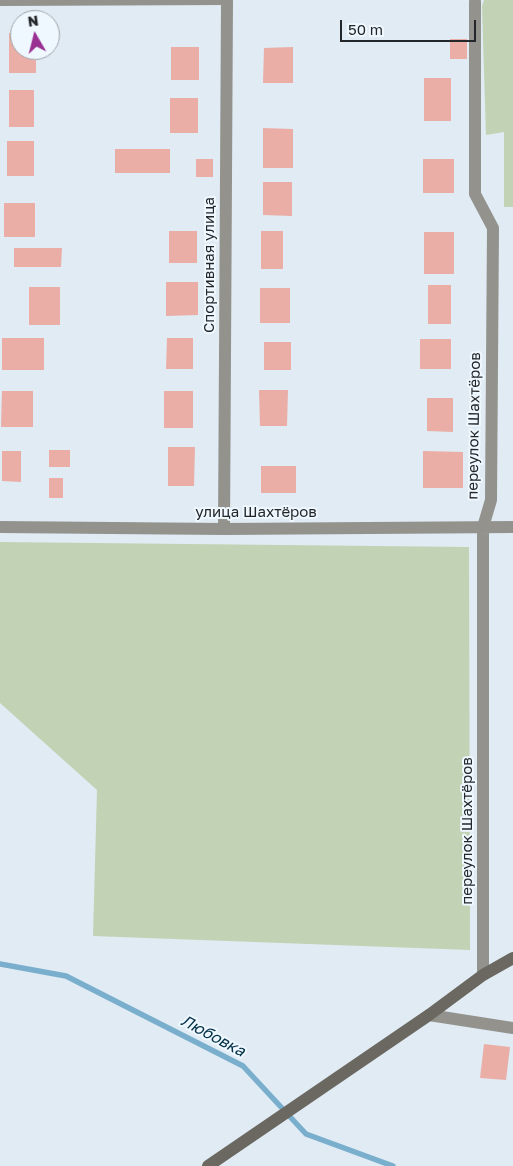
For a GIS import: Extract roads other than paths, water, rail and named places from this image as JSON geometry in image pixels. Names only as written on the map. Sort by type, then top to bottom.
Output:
[{"type":"street","name":"Спортивная улица","points":[[224,528],[227,1]]},
{"type":"street","name":"переулок Шахтёров","points":[[476,2],[475,194],[493,228],[491,500],[484,527],[483,975]]},
{"type":"street","name":"улица Шахтёров","points":[[0,527],[513,527]]},
{"type":"street","points":[[208,1166],[429,1015],[483,975],[513,958]]},
{"type":"street","points":[[429,1015],[513,1028]]},
{"type":"lane","points":[[0,2],[227,1]]},
{"type":"waterway","name":"Любовка","points":[[0,964],[66,976],[243,1066],[306,1134],[393,1166]]}]
